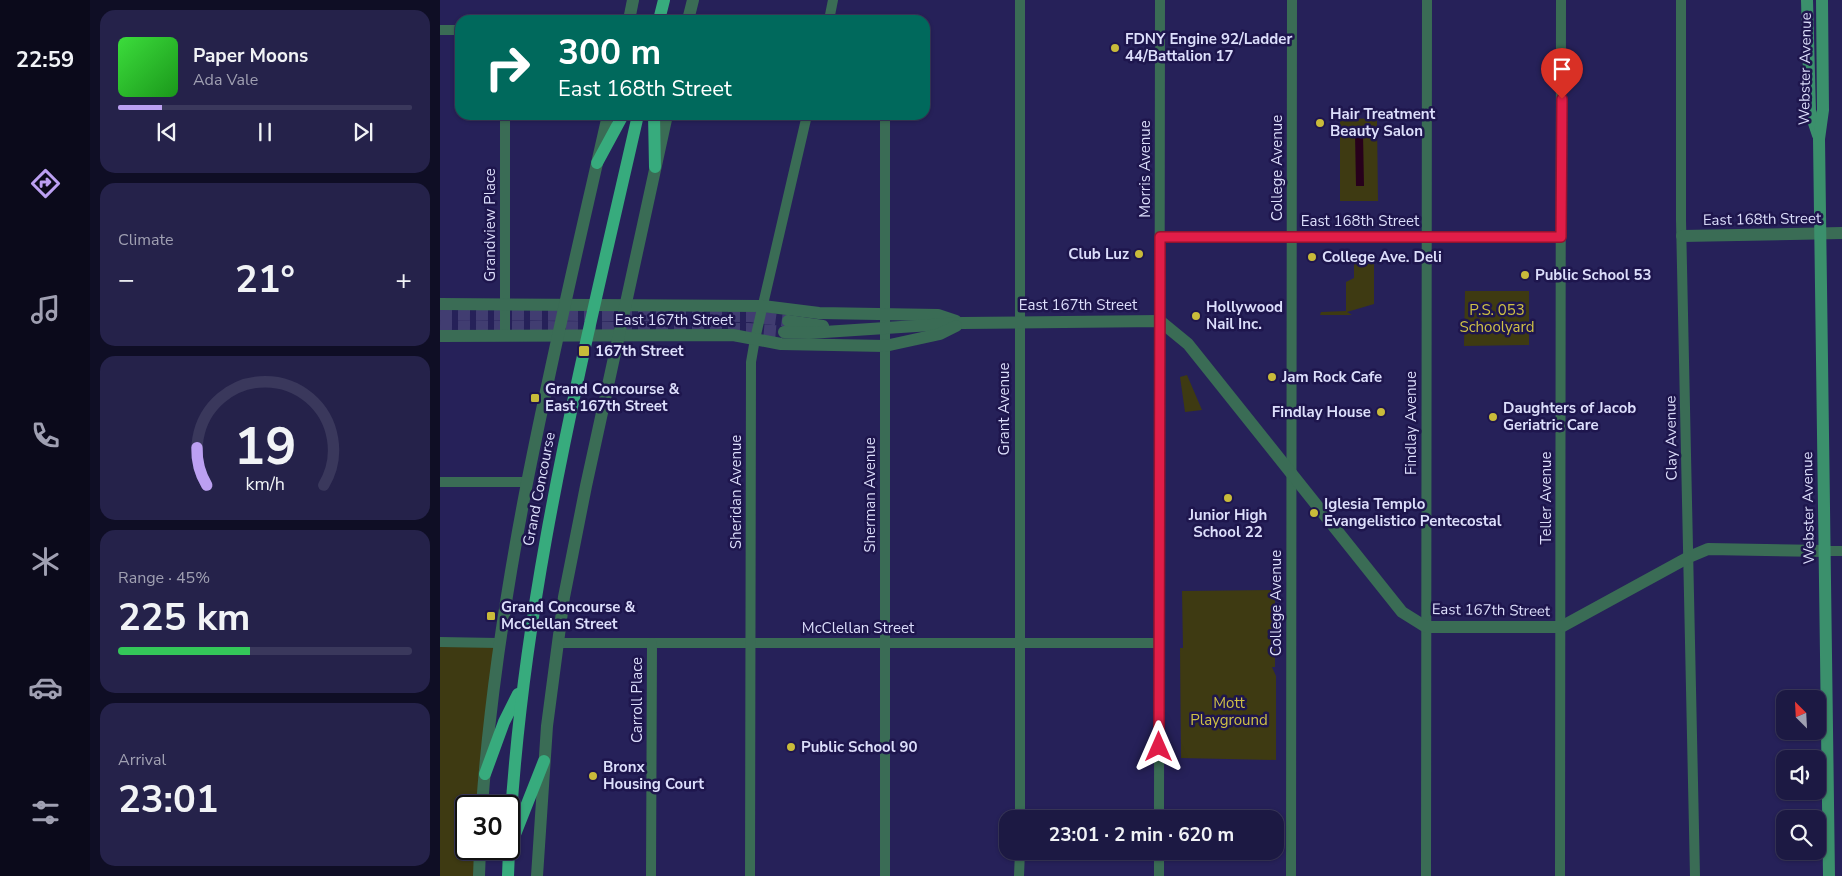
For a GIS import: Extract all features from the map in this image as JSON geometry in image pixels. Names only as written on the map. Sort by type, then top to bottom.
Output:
[{"type":"main road","points":[[660,15],[664,0]]},
{"type":"main road","name":"Webster Avenue","points":[[1807,0],[1810,111],[1819,139]]},
{"type":"main road","name":"Webster Avenue","points":[[1822,0],[1823,110],[1819,139],[1829,876]]},
{"type":"main road","points":[[597,163],[620,120]]},
{"type":"main road","name":"Grand Concourse","points":[[513,795],[522,685],[548,523],[637,120]]},
{"type":"main road","points":[[654,120],[655,168]]},
{"type":"main road","points":[[484,774],[504,722],[522,685]]},
{"type":"main road","points":[[520,821],[544,761]]},
{"type":"main road","name":"Grand Concourse","points":[[508,876],[509,860]]},
{"type":"street","points":[[630,15],[634,0]]},
{"type":"street","points":[[689,15],[693,0]]},
{"type":"street","points":[[830,15],[834,0]]},
{"type":"street","name":"Grant Avenue","points":[[1020,0],[1020,810]]},
{"type":"street","name":"Morris Avenue","points":[[1159,810],[1160,0]]},
{"type":"street","name":"College Avenue","points":[[1291,876],[1292,0]]},
{"type":"street","name":"Findlay Avenue","points":[[1426,876],[1427,0]]},
{"type":"street","name":"Teller Avenue","points":[[1560,876],[1562,0]]},
{"type":"street","name":"Clay Avenue","points":[[1681,0],[1682,236],[1695,876]]},
{"type":"street","points":[[440,30],[455,30]]},
{"type":"street","name":"Grandview Place","points":[[505,120],[505,336]]},
{"type":"street","name":"Grand Concourse","points":[[483,795],[498,643],[526,482],[607,120]]},
{"type":"street","points":[[537,876],[544,761],[558,643],[578,522],[666,120]]},
{"type":"street","name":"Sheridan Avenue","points":[[750,876],[751,362],[806,120]]},
{"type":"street","name":"Sherman Avenue","points":[[885,120],[885,876]]},
{"type":"street","name":"East 168th Street","points":[[1682,236],[1842,233]]},
{"type":"street","name":"East 168th Street","points":[[1160,237],[1561,237]]},
{"type":"street","name":"East 167th Street","points":[[440,304],[763,306],[819,313],[938,315],[962,323]]},
{"type":"street","name":"East 167th Street","points":[[786,326],[846,330],[1019,321],[1160,321],[1188,344],[1402,612],[1426,627],[1561,627],[1689,557],[1708,550],[1842,551]]},
{"type":"street","name":"East 167th Street","points":[[440,336],[733,335],[791,345],[885,346],[940,334],[962,323]]},
{"type":"street","points":[[440,482],[526,482]]},
{"type":"street","points":[[440,642],[498,643]]},
{"type":"street","name":"McClellan Street","points":[[558,643],[1158,643]]},
{"type":"street","name":"Carroll Place","points":[[651,876],[652,643]]},
{"type":"street","points":[[479,876],[480,860]]},
{"type":"street","points":[[1020,860],[1020,876]]},
{"type":"street","points":[[1159,860],[1159,876]]},
{"type":"green space","points":[[1340,118],[1377,119],[1378,201],[1340,201]]},
{"type":"green space","points":[[1354,253],[1374,253],[1374,304],[1347,312],[1352,315],[1320,315],[1321,312],[1346,311],[1346,282],[1354,278]]},
{"type":"green space","name":"P.S. 053 Schoolyard","points":[[1465,291],[1529,291],[1529,345],[1464,346]]},
{"type":"green space","points":[[1187,375],[1202,410],[1185,412],[1180,377]]},
{"type":"green space","name":"Mott Playground","points":[[1275,590],[1275,667],[1272,667],[1276,676],[1276,760],[1181,758],[1180,648],[1183,648],[1182,591]]},
{"type":"green space","points":[[440,642],[498,643],[486,795],[455,795],[455,860],[480,860],[479,876],[440,876]]},
{"type":"shaded area","points":[[1355,133],[1363,133],[1364,186],[1356,186]]},
{"type":"tunnel","points":[[440,314],[751,316],[788,321]]},
{"type":"tunnel","points":[[440,326],[748,329],[784,332]]},
{"type":"place","name":"FDNY Engine 92/Ladder 44/Battalion 17","points":[[1115,48]]},
{"type":"place","name":"Hair Treatment Beauty Salon","points":[[1320,123]]},
{"type":"place","name":"Club Luz","points":[[1139,254]]},
{"type":"place","name":"College Ave. Deli","points":[[1312,257]]},
{"type":"place","name":"Public School 53","points":[[1525,275]]},
{"type":"place","name":"Hollywood Nail Inc.","points":[[1196,316]]},
{"type":"place","name":"167th Street","points":[[584,351]]},
{"type":"place","name":"Jam Rock Cafe","points":[[1272,377]]},
{"type":"place","name":"Grand Concourse & East 167th Street","points":[[535,398]]},
{"type":"place","name":"Findlay House","points":[[1381,412]]},
{"type":"place","name":"Daughters of Jacob Geriatric Care","points":[[1493,417]]},
{"type":"place","name":"Junior High School 22","points":[[1228,498]]},
{"type":"place","name":"Iglesia Templo Evangelistico Pentecostal","points":[[1314,513]]},
{"type":"place","name":"Grand Concourse & McClellan Street","points":[[491,616]]},
{"type":"place","name":"Public School 90","points":[[791,747]]},
{"type":"place","name":"Bronx Housing Court","points":[[593,776]]},
{"type":"route","points":[[1159,747],[1160,237],[1561,237],[1562,99]]}]
